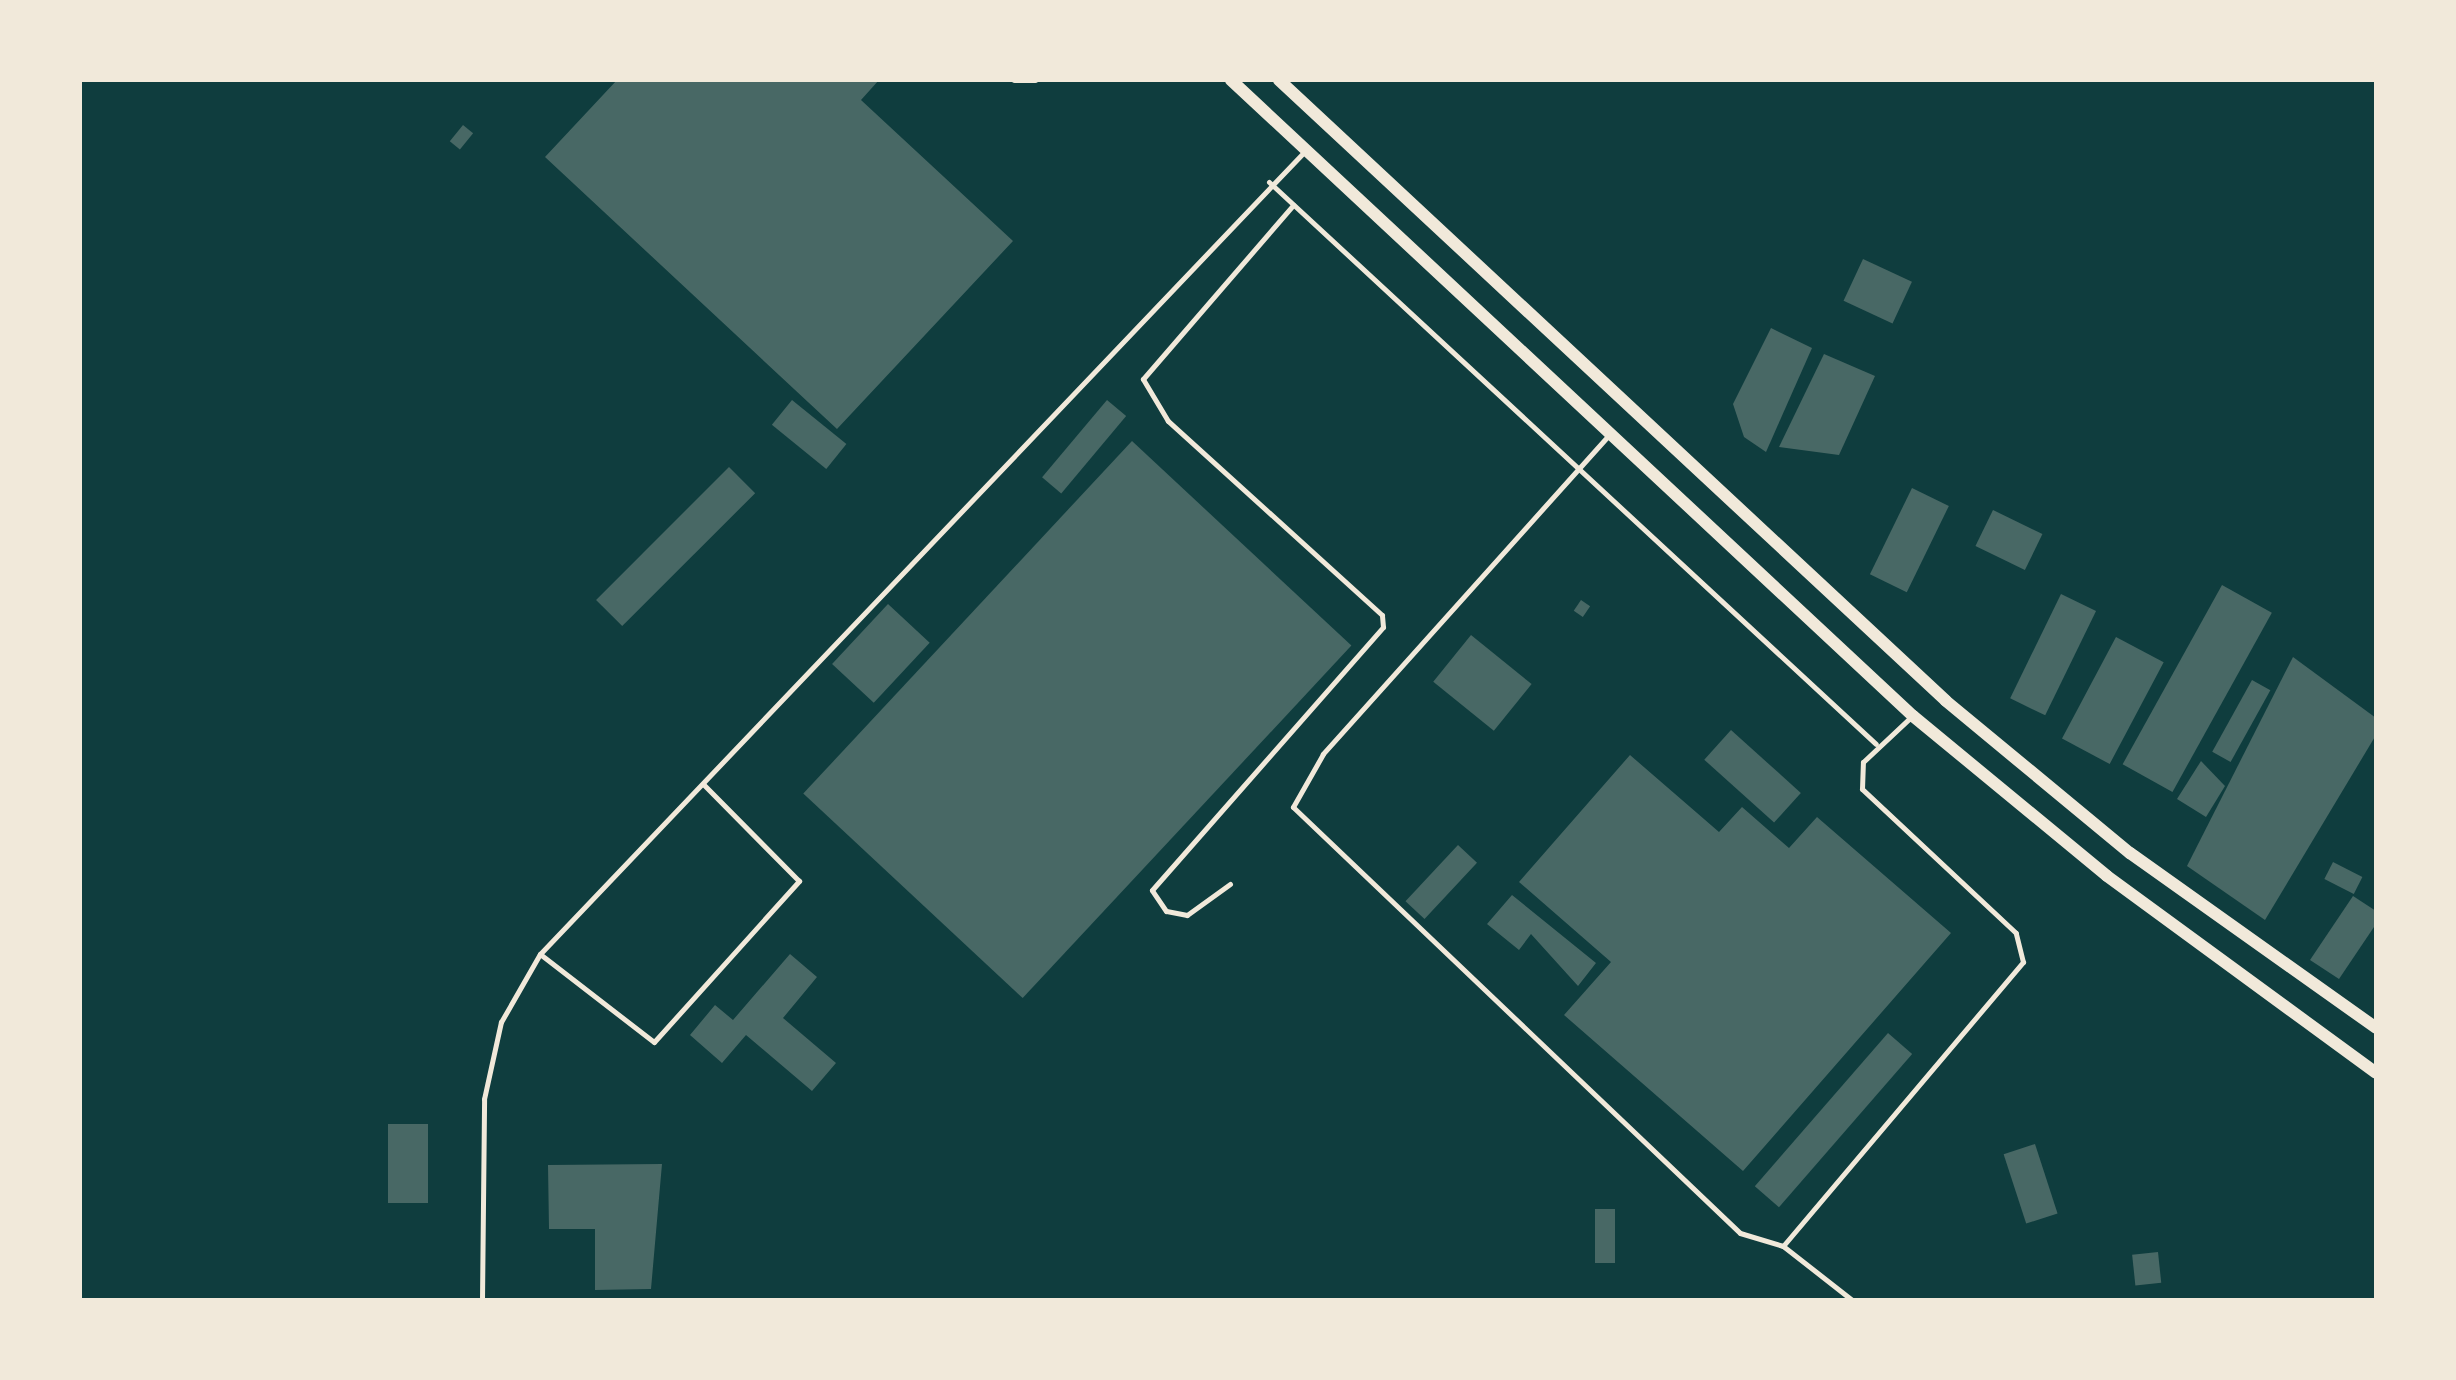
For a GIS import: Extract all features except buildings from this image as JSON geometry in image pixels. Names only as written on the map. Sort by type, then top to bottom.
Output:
[{"type":"main road","points":[[1231,80],[1310,148],[1913,716],[2107,876],[2376,1073]]},
{"type":"main road","points":[[1278,80],[1946,701],[2130,853],[2376,1028]]},
{"type":"lane","points":[[1014,80],[1035,80]]},
{"type":"lane","points":[[482,1300],[484,1099],[501,1022],[540,954],[1269,182],[1310,148]]},
{"type":"lane","points":[[1269,182],[1876,744]]},
{"type":"lane","points":[[1230,884],[1187,914],[1166,911],[1152,890],[1382,627],[1382,615],[1168,421],[1143,379],[1293,205]]},
{"type":"lane","points":[[1610,433],[1323,754],[1293,807],[1740,1233],[1783,1246],[1852,1300]]},
{"type":"lane","points":[[1783,1246],[2023,962],[2016,932],[1862,789],[1860,771],[1876,744],[1913,716]]},
{"type":"lane","points":[[540,954],[654,1042],[798,881],[703,784]]}]
